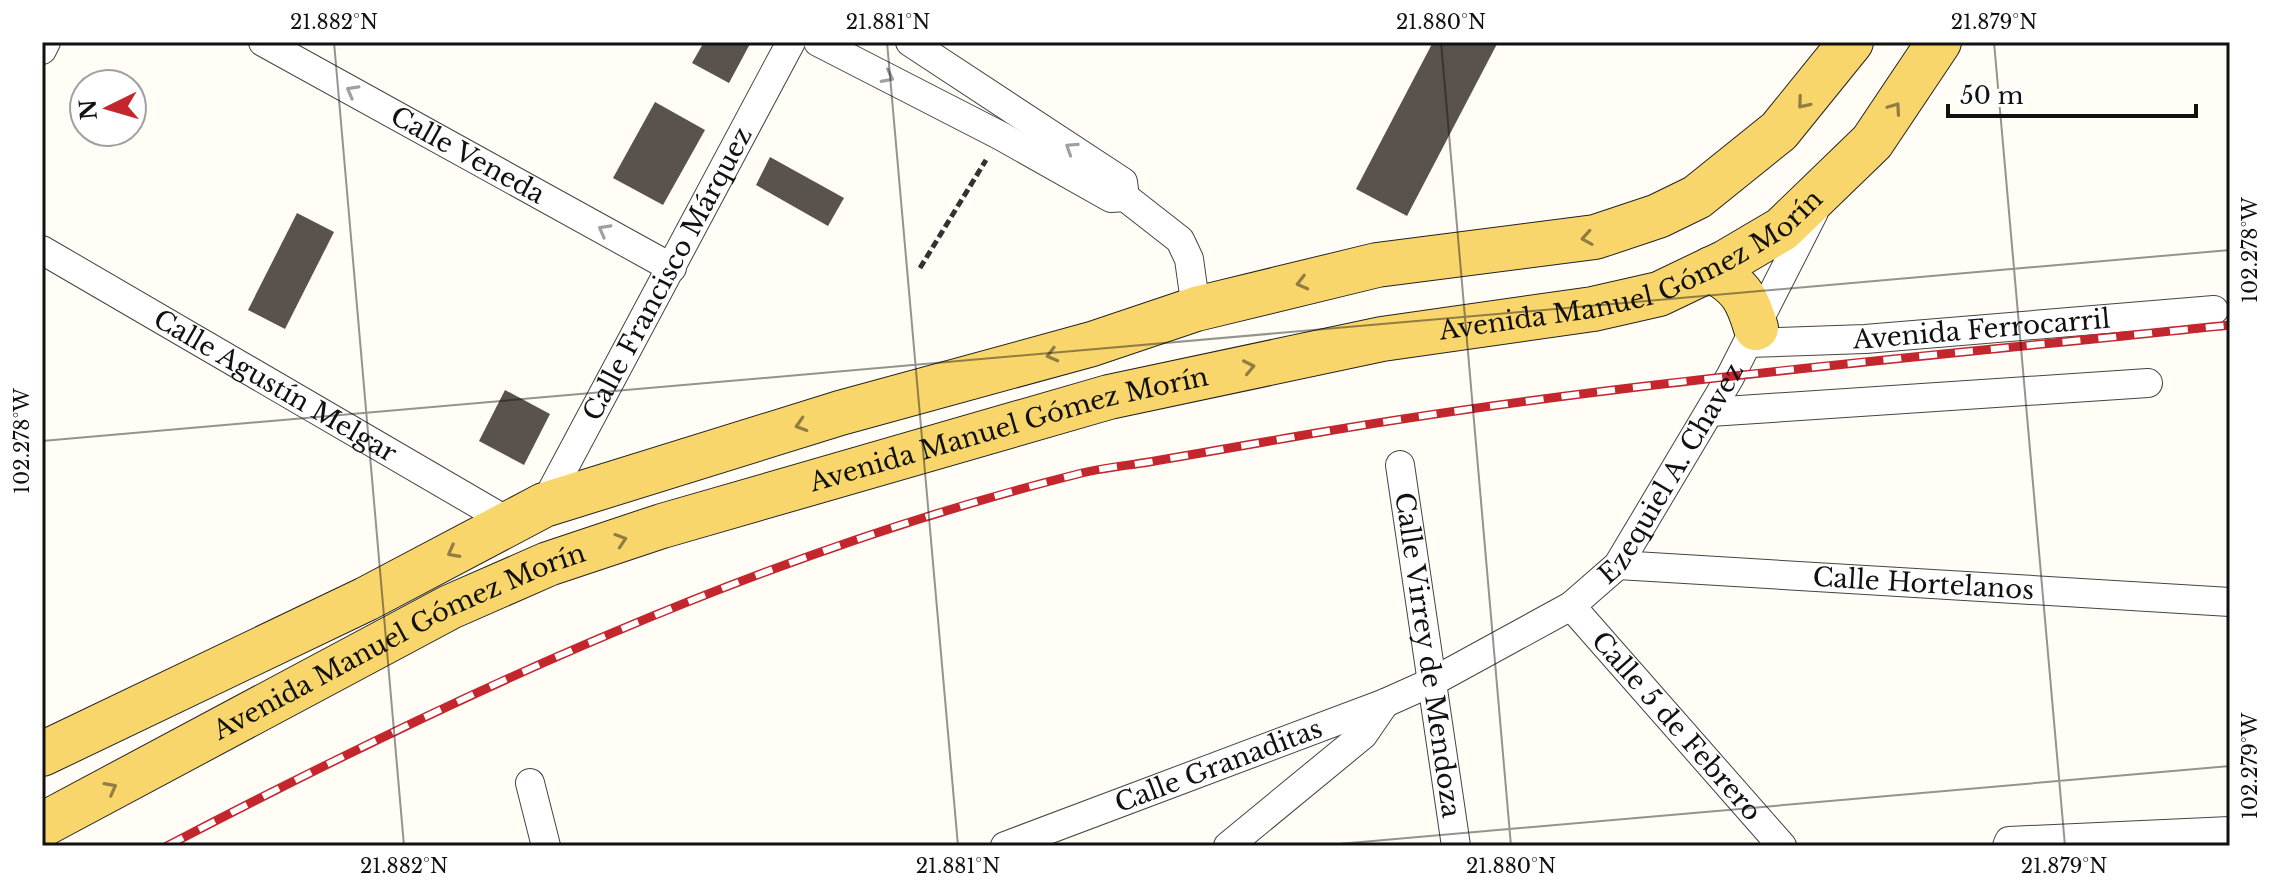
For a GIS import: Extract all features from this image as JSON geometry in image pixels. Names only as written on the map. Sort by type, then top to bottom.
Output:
[{"type":"main road","name":"Avenida Manuel Gómez Morín","points":[[42,754],[366,599],[526,513],[840,413],[1092,344],[1196,309],[1377,265],[1595,237],[1658,216],[1697,197],[1779,131],[1851,42]]},
{"type":"main road","name":"Avenida Manuel Gómez Morín","points":[[42,825],[450,607],[548,564],[662,526],[1109,397],[1382,339],[1593,309],[1659,294],[1782,229],[1872,142],[1932,49]]},
{"type":"main road","points":[[1711,269],[1741,291],[1749,303],[1752,336]]},
{"type":"street","points":[[42,50],[46,42]]},
{"type":"street","name":"Calle Veneda","points":[[263,42],[672,268]]},
{"type":"street","name":"Calle Francisco Márquez","points":[[526,513],[672,268],[791,42]]},
{"type":"street","points":[[818,42],[1001,136],[1111,198],[1125,197],[1180,240],[1189,259],[1196,309]]},
{"type":"street","points":[[910,42],[1123,182],[1125,197]]},
{"type":"street","name":"Ezequiel A. Chavez","points":[[1432,682],[1571,606],[1618,565],[1710,412],[1827,188]]},
{"type":"street","name":"Calle Agustín Melgar","points":[[42,250],[526,513]]},
{"type":"street","name":"Avenida Ferrocarril","points":[[1752,336],[1865,339],[2214,310]]},
{"type":"street","points":[[1710,412],[2148,383]]},
{"type":"street","name":"Calle Virrey de Mendoza","points":[[1400,465],[1453,840]]},
{"type":"street","name":"Calle Hortelanos","points":[[1618,565],[2230,602]]},
{"type":"street","name":"Calle 5 de Febrero","points":[[1571,606],[1782,846]]},
{"type":"street","name":"Calle Granaditas","points":[[1005,846],[1385,703],[1432,682]]},
{"type":"street","points":[[1228,846],[1363,735],[1385,703]]},
{"type":"street","points":[[530,783],[546,846]]},
{"type":"street","points":[[2007,846],[2009,841],[2230,831]]},
{"type":"path","points":[[920,268],[1001,136]]},
{"type":"building","points":[[704,42],[751,42],[729,83],[692,63]]},
{"type":"building","points":[[1433,42],[1497,44],[1407,216],[1356,189]]},
{"type":"building","points":[[655,102],[705,130],[663,205],[613,178]]},
{"type":"building","points":[[770,157],[844,198],[828,226],[756,185]]},
{"type":"building","points":[[297,213],[334,232],[285,329],[248,310]]},
{"type":"building","points":[[505,390],[550,414],[524,465],[479,441]]},
{"type":"railway","points":[[167,846],[386,736],[610,634],[839,545],[1083,473],[1522,402],[1758,373],[2230,325]]}]
